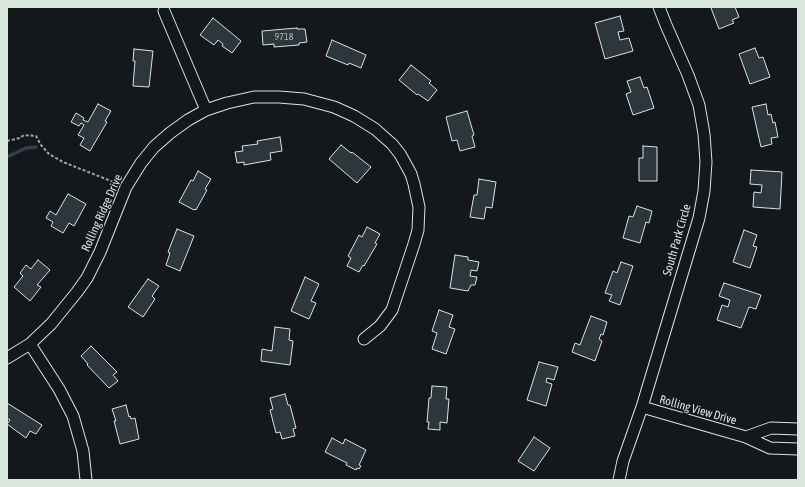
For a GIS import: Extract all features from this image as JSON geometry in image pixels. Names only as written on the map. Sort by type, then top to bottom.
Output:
[{"type":"street","name":"South Park Circle","points":[[619,480],[623,461],[642,407],[698,218],[704,191],[706,162],[704,134],[699,105],[659,7]]},
{"type":"street","points":[[164,11],[206,110]]},
{"type":"street","name":"Rolling Ridge Drive","points":[[7,358],[30,344],[51,324],[87,278],[100,252],[126,188],[141,163],[154,147],[188,120],[206,110],[227,103],[254,97],[304,99],[334,107],[363,121],[375,129],[392,144],[406,163],[414,184],[418,207],[418,230],[392,310],[380,326],[364,339]]},
{"type":"street","points":[[30,344],[59,389],[73,416],[83,451],[86,480]]},
{"type":"street","name":"Rolling View Drive","points":[[642,407],[746,437],[770,448],[798,449]]},
{"type":"street","name":"Rolling View Drive","points":[[746,437],[771,428],[798,429]]},
{"type":"path","points":[[7,141],[20,138],[24,135],[36,136],[41,145],[49,154],[63,162],[126,188]]},
{"type":"building","points":[[735,7],[739,17],[732,20],[734,23],[719,29],[711,8]]},
{"type":"building","points":[[620,16],[624,31],[618,32],[620,40],[629,38],[633,51],[605,59],[595,23]]},
{"type":"building","points":[[213,18],[241,41],[232,53],[222,46],[223,44],[218,40],[214,45],[200,35]]},
{"type":"building","points":[[297,28],[305,29],[307,42],[299,43],[299,45],[274,47],[274,44],[263,45],[262,31]]},
{"type":"building","points":[[332,40],[366,55],[361,68],[349,63],[348,65],[326,56]]},
{"type":"building","points":[[755,48],[759,58],[763,57],[770,77],[750,84],[739,54]]},
{"type":"building","points":[[134,49],[153,51],[149,87],[133,86],[135,61],[133,61]]},
{"type":"building","points":[[411,65],[431,81],[429,83],[437,90],[428,101],[418,94],[417,95],[399,80]]},
{"type":"building","points":[[640,77],[644,88],[647,87],[654,108],[633,115],[626,94],[631,92],[627,81]]},
{"type":"building","points":[[98,104],[111,111],[105,121],[107,122],[90,151],[80,145],[84,138],[78,135],[84,125],[81,123],[79,126],[71,122],[76,113],[84,118],[83,120],[88,122]]},
{"type":"building","points":[[766,104],[768,115],[771,114],[773,123],[775,122],[778,137],[771,138],[772,144],[761,147],[752,107]]},
{"type":"building","points":[[467,111],[474,135],[472,136],[475,147],[460,151],[457,140],[452,141],[446,117]]},
{"type":"building","points":[[280,137],[282,151],[270,153],[271,160],[244,165],[244,162],[237,163],[235,152],[243,151],[242,146],[258,144],[257,141]]},
{"type":"building","points":[[341,145],[371,167],[357,183],[329,159]]},
{"type":"building","points":[[643,146],[657,147],[657,181],[639,181],[639,158],[643,158]]},
{"type":"building","points":[[751,170],[782,172],[780,209],[753,207],[754,192],[761,193],[762,185],[750,184]]},
{"type":"building","points":[[198,171],[211,179],[205,189],[207,190],[196,210],[194,210],[179,202],[191,180],[193,181]]},
{"type":"building","points":[[479,179],[496,182],[492,208],[486,207],[484,219],[470,217],[474,195],[477,195]]},
{"type":"building","points":[[68,194],[86,204],[74,226],[69,223],[63,233],[51,226],[53,222],[46,218],[50,211],[56,215]]},
{"type":"building","points":[[637,206],[652,211],[649,223],[646,222],[640,243],[623,238],[629,216],[633,217]]},
{"type":"building","points":[[367,227],[380,234],[375,243],[377,244],[359,272],[347,266],[351,258],[348,256],[359,235],[362,237]]},
{"type":"building","points":[[177,229],[194,236],[180,271],[166,265],[170,253],[168,252]]},
{"type":"building","points":[[744,230],[757,235],[753,246],[757,247],[750,268],[733,262]]},
{"type":"building","points":[[455,255],[468,257],[468,260],[479,262],[477,271],[471,270],[470,276],[477,277],[475,285],[471,285],[468,291],[450,288]]},
{"type":"building","points":[[38,260],[50,270],[37,285],[41,287],[30,301],[14,287],[23,276],[20,273],[26,265],[31,269]]},
{"type":"building","points":[[621,262],[633,266],[620,305],[609,301],[612,295],[605,293],[613,271],[617,273]]},
{"type":"building","points":[[305,277],[319,284],[311,301],[316,303],[309,319],[291,311]]},
{"type":"building","points":[[148,279],[159,286],[152,296],[155,299],[143,317],[128,307]]},
{"type":"building","points":[[724,283],[761,295],[756,309],[749,307],[741,328],[717,320],[722,305],[728,307],[730,300],[719,296]]},
{"type":"building","points":[[439,310],[453,315],[449,327],[455,329],[446,354],[432,349],[437,333],[432,331]]},
{"type":"building","points":[[591,316],[607,322],[603,335],[601,334],[599,339],[602,341],[595,361],[572,352],[575,343],[580,345]]},
{"type":"building","points":[[275,327],[290,329],[289,340],[293,341],[290,365],[261,361],[262,349],[272,351]]},
{"type":"building","points":[[91,346],[117,372],[113,375],[118,381],[109,388],[87,365],[88,364],[81,356]]},
{"type":"building","points":[[539,362],[558,367],[554,380],[547,378],[546,382],[552,384],[546,406],[527,400]]},
{"type":"building","points":[[432,386],[447,387],[446,399],[449,399],[447,423],[440,422],[440,430],[428,429],[429,422],[427,422],[429,398],[431,398]]},
{"type":"building","points":[[285,394],[288,405],[290,405],[296,428],[293,429],[295,436],[282,439],[280,432],[276,433],[270,410],[273,409],[270,398]]},
{"type":"building","points":[[7,403],[42,425],[36,434],[30,431],[26,438],[7,424],[10,420],[7,418]]},
{"type":"building","points":[[126,405],[129,417],[130,416],[131,419],[135,418],[139,439],[120,444],[114,421],[116,421],[112,409]]},
{"type":"building","points":[[534,437],[550,448],[534,471],[518,461]]},
{"type":"building","points":[[332,438],[343,444],[345,439],[366,450],[359,465],[361,466],[359,469],[357,468],[356,470],[346,465],[347,463],[325,452]]},
{"type":"waterway","points":[[7,157],[26,148],[36,147]]}]
